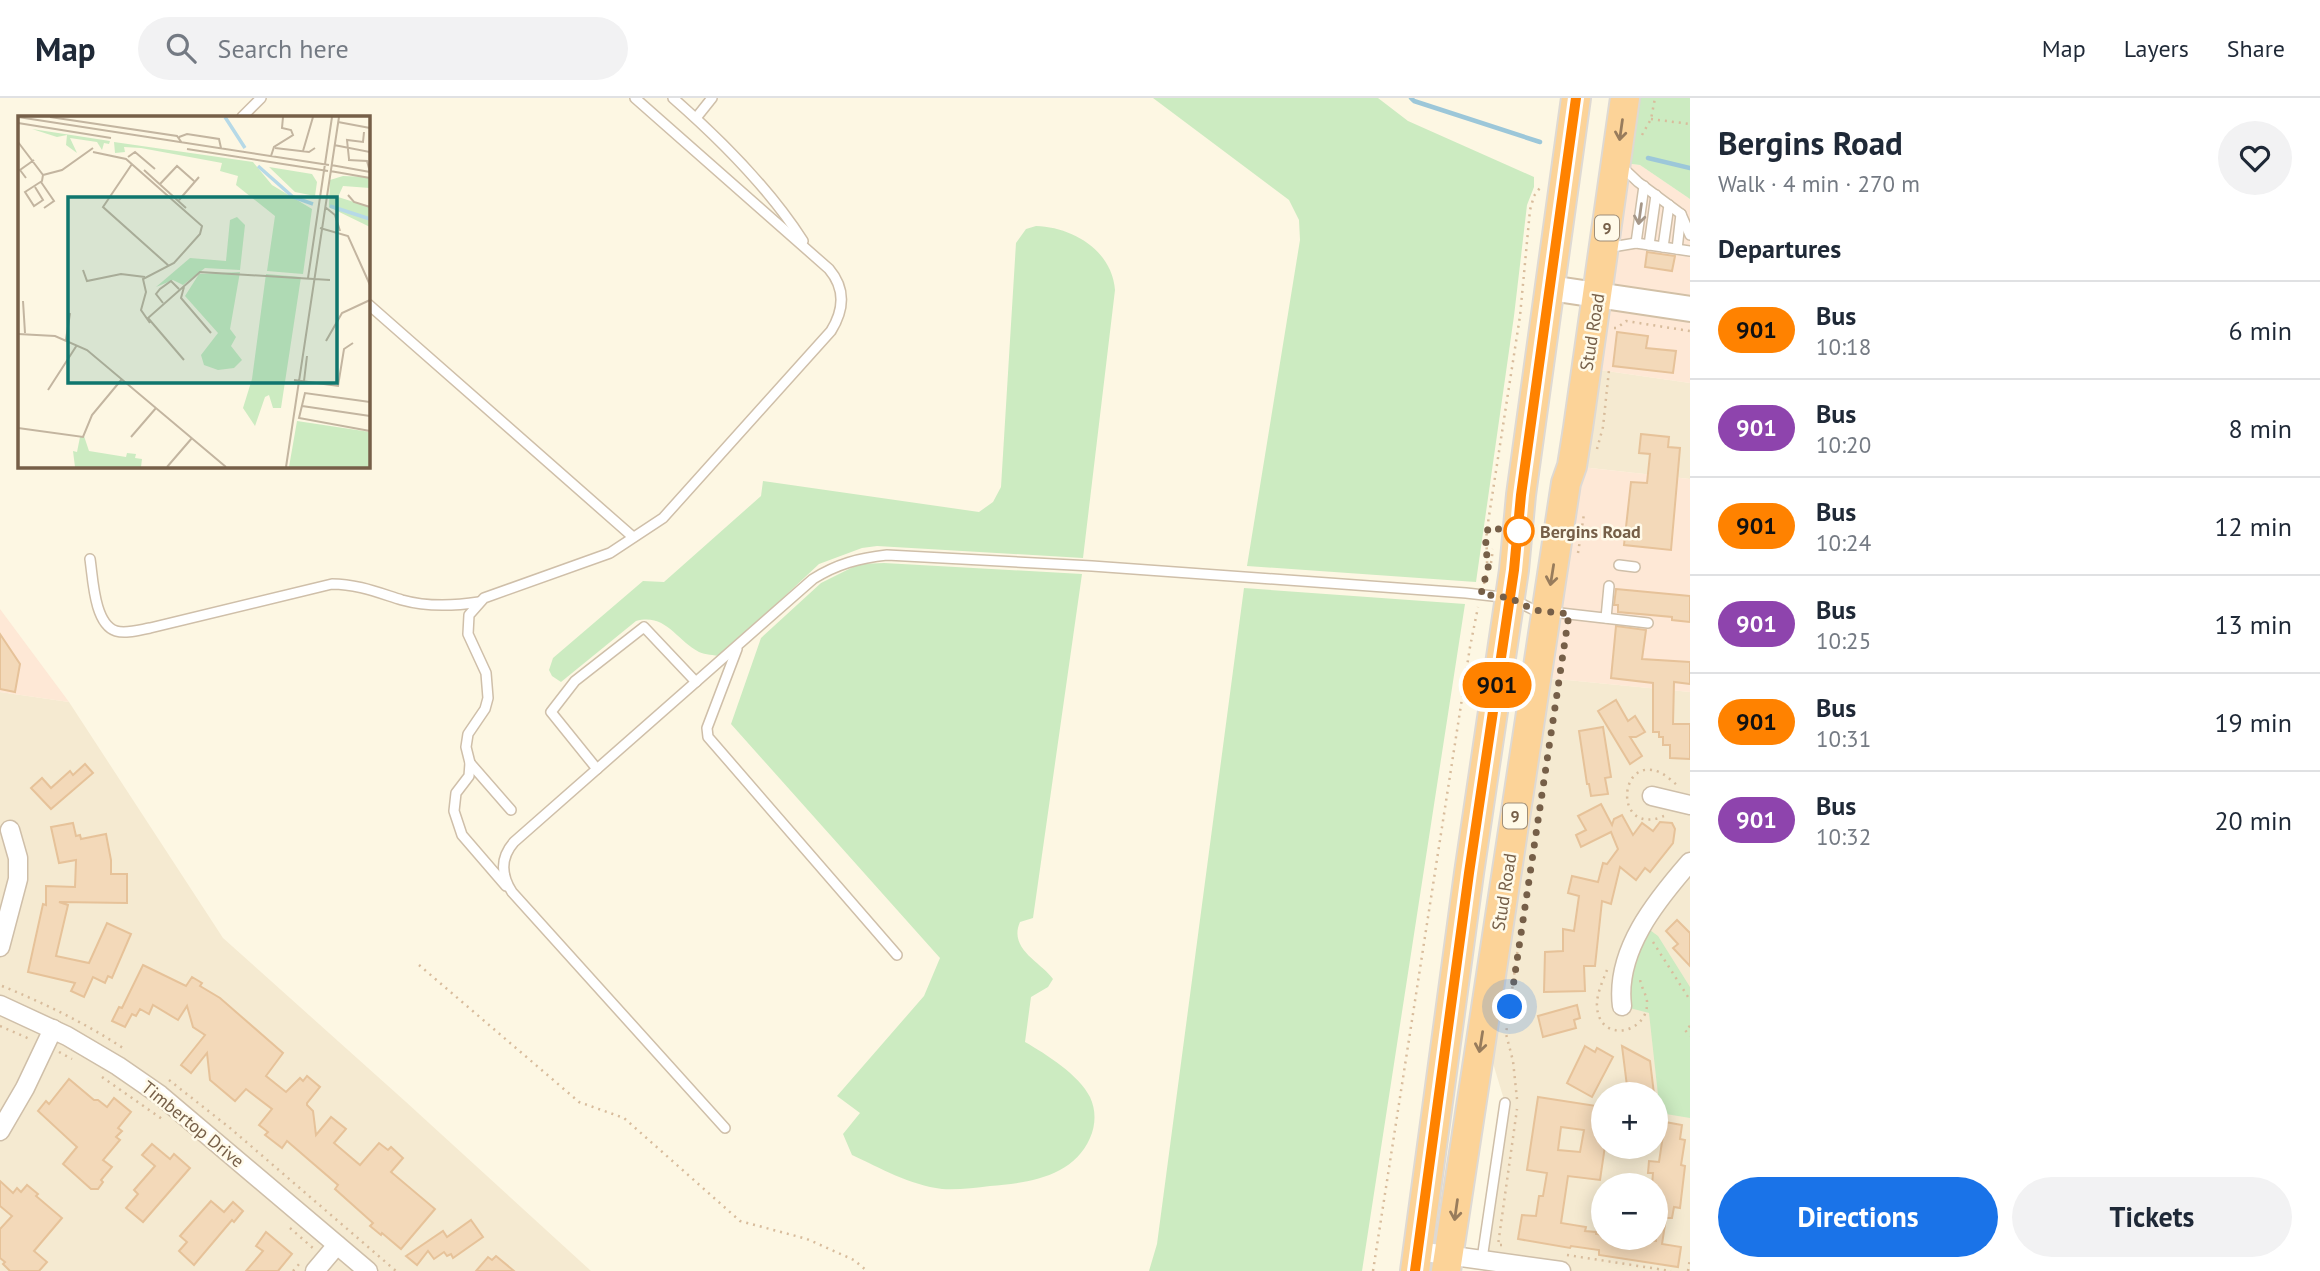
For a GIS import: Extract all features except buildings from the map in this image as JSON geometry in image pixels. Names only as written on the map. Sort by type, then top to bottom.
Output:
[{"type":"highway","points":[[1565,98],[1570,137]]},
{"type":"highway","name":"Stud Road","points":[[1416,1261],[1510,598],[1521,495],[1576,98]]},
{"type":"highway","name":"Stud Road","points":[[1448,1263],[1546,612],[1598,295],[1625,98]]},
{"type":"main road","points":[[1550,288],[1690,309]]},
{"type":"street","points":[[1652,796],[1690,806]]},
{"type":"street","points":[[0,947],[18,879],[18,858],[10,830]]},
{"type":"street","points":[[1622,1006],[1620,989],[1631,949],[1654,907],[1690,862]]},
{"type":"street","name":"Timbertop Drive","points":[[0,1005],[52,1029],[118,1066],[166,1100],[368,1271]]},
{"type":"street","points":[[0,1131],[52,1029]]},
{"type":"street","points":[[315,1271],[337,1245]]},
{"type":"street","points":[[1416,1261],[1448,1263],[1482,1259],[1563,1263]]},
{"type":"lane","points":[[243,116],[261,98]]},
{"type":"lane","points":[[635,98],[829,269],[839,283],[841,310],[835,325],[663,518],[610,553],[479,602],[469,615],[467,629],[469,639],[486,673],[488,698],[485,709],[468,734],[466,747],[470,763],[469,776],[460,786],[454,811],[458,828],[478,854],[725,1128]]},
{"type":"lane","points":[[673,98],[718,139],[768,195],[811,252]]},
{"type":"lane","points":[[696,118],[712,98]]},
{"type":"lane","points":[[1616,162],[1681,214],[1690,235]]},
{"type":"lane","points":[[1636,243],[1644,186]]},
{"type":"lane","points":[[1649,245],[1656,195]]},
{"type":"lane","points":[[1664,247],[1669,205]]},
{"type":"lane","points":[[1676,249],[1681,214]]},
{"type":"lane","points":[[1604,248],[1636,243],[1690,251]]},
{"type":"lane","points":[[369,305],[633,537]]},
{"type":"lane","points":[[512,892],[505,878],[503,859],[506,850],[813,579],[855,559],[887,555],[1106,567],[1481,594],[1510,598],[1534,610],[1647,623]]},
{"type":"lane","points":[[90,559],[99,610],[106,625],[119,632],[150,628],[332,584],[359,587],[418,603],[452,605],[479,602]]},
{"type":"lane","points":[[1619,565],[1635,567]]},
{"type":"lane","points":[[1606,618],[1609,586]]},
{"type":"lane","points":[[597,769],[551,712],[575,681],[644,627],[696,682]]},
{"type":"lane","points":[[737,648],[707,728],[708,737],[897,955]]},
{"type":"lane","points":[[470,763],[511,810]]},
{"type":"lane","points":[[1482,1259],[1505,1103]]},
{"type":"path","points":[[1640,140],[1651,119],[1655,98]]},
{"type":"path","points":[[1651,119],[1690,124]]},
{"type":"path","points":[[1373,1271],[1470,647],[1489,564],[1485,548],[1520,316],[1532,201]]},
{"type":"path","points":[[1614,328],[1626,321],[1690,331]]},
{"type":"path","points":[[1488,528],[1496,530]]},
{"type":"path","points":[[1491,562],[1494,541]]},
{"type":"path","points":[[1512,1247],[1498,1245],[1517,1119],[1515,1073],[1506,1034],[1519,940]]},
{"type":"path","points":[[1653,942],[1690,1000]]},
{"type":"path","points":[[419,965],[579,1102],[624,1118],[740,1221],[807,1239],[854,1260],[867,1271]]},
{"type":"path","points":[[0,1026],[36,1041]]},
{"type":"path","points":[[1690,1026],[1685,1030],[1690,1036]]},
{"type":"path","points":[[56,1051],[80,1064]]},
{"type":"path","points":[[100,1076],[167,1124]]},
{"type":"path","points":[[285,1224],[318,1253]]},
{"type":"path","points":[[1688,1271],[1690,1258]]},
{"type":"path","points":[[1563,1263],[1671,1271]]},
{"type":"shaded area","points":[[1616,162],[1640,165],[1690,199],[1690,383],[1586,368]]},
{"type":"shaded area","points":[[1586,368],[1690,383],[1690,479],[1572,466]]},
{"type":"shaded area","points":[[1572,466],[1690,479],[1690,692],[1536,677]]},
{"type":"shaded area","points":[[0,609],[69,702],[0,692]]},
{"type":"shaded area","points":[[1536,677],[1690,692],[1690,1271],[1483,1271],[1482,1259],[1505,1103],[1483,1030]]},
{"type":"shaded area","points":[[0,692],[69,702],[223,938],[591,1271],[0,1271]]},
{"type":"green space","points":[[1153,98],[1378,98],[1408,121],[1534,177],[1534,187],[1527,205],[1476,582],[1247,566],[1300,240],[1299,220],[1289,200]]},
{"type":"green space","points":[[1625,98],[1690,98],[1690,199],[1640,165],[1616,162]]},
{"type":"green space","points":[[1036,226],[1063,231],[1088,243],[1106,263],[1115,290],[1083,558],[877,546],[862,548],[819,564],[721,656],[699,652],[663,624],[636,621],[561,682],[552,676],[549,670],[553,658],[643,581],[664,582],[761,496],[763,481],[979,512],[993,502],[1001,487],[1016,243],[1026,229]]},
{"type":"green space","points":[[884,563],[1082,574],[1033,918],[1020,922],[1017,932],[1022,947],[1053,979],[1048,987],[1031,997],[1025,1042],[1070,1073],[1085,1089],[1092,1102],[1094,1122],[1090,1138],[1073,1162],[1048,1176],[1034,1180],[942,1189],[907,1180],[852,1155],[843,1134],[860,1113],[837,1096],[924,996],[940,958],[731,724],[761,638],[821,583],[859,564]]},
{"type":"green space","points":[[1244,588],[1465,604],[1362,1271],[1149,1271],[1157,1244]]},
{"type":"green space","points":[[1643,925],[1658,936],[1690,987],[1690,1118],[1668,1114],[1668,1082],[1657,1082],[1649,1013],[1622,1006]]},
{"type":"waterway","points":[[1411,98],[1540,142]]},
{"type":"waterway","points":[[1648,158],[1690,168]]},
{"type":"bus line","name":"901","points":[[1415,1271],[1469,873],[1519,534],[1521,495],[1576,98]]},
{"type":"place","name":"Bergins Road","points":[[1519,531]]},
{"type":"route","points":[[1510,1007],[1569,614],[1534,610],[1510,598],[1481,594],[1489,564],[1485,548],[1488,528],[1519,531]]}]
